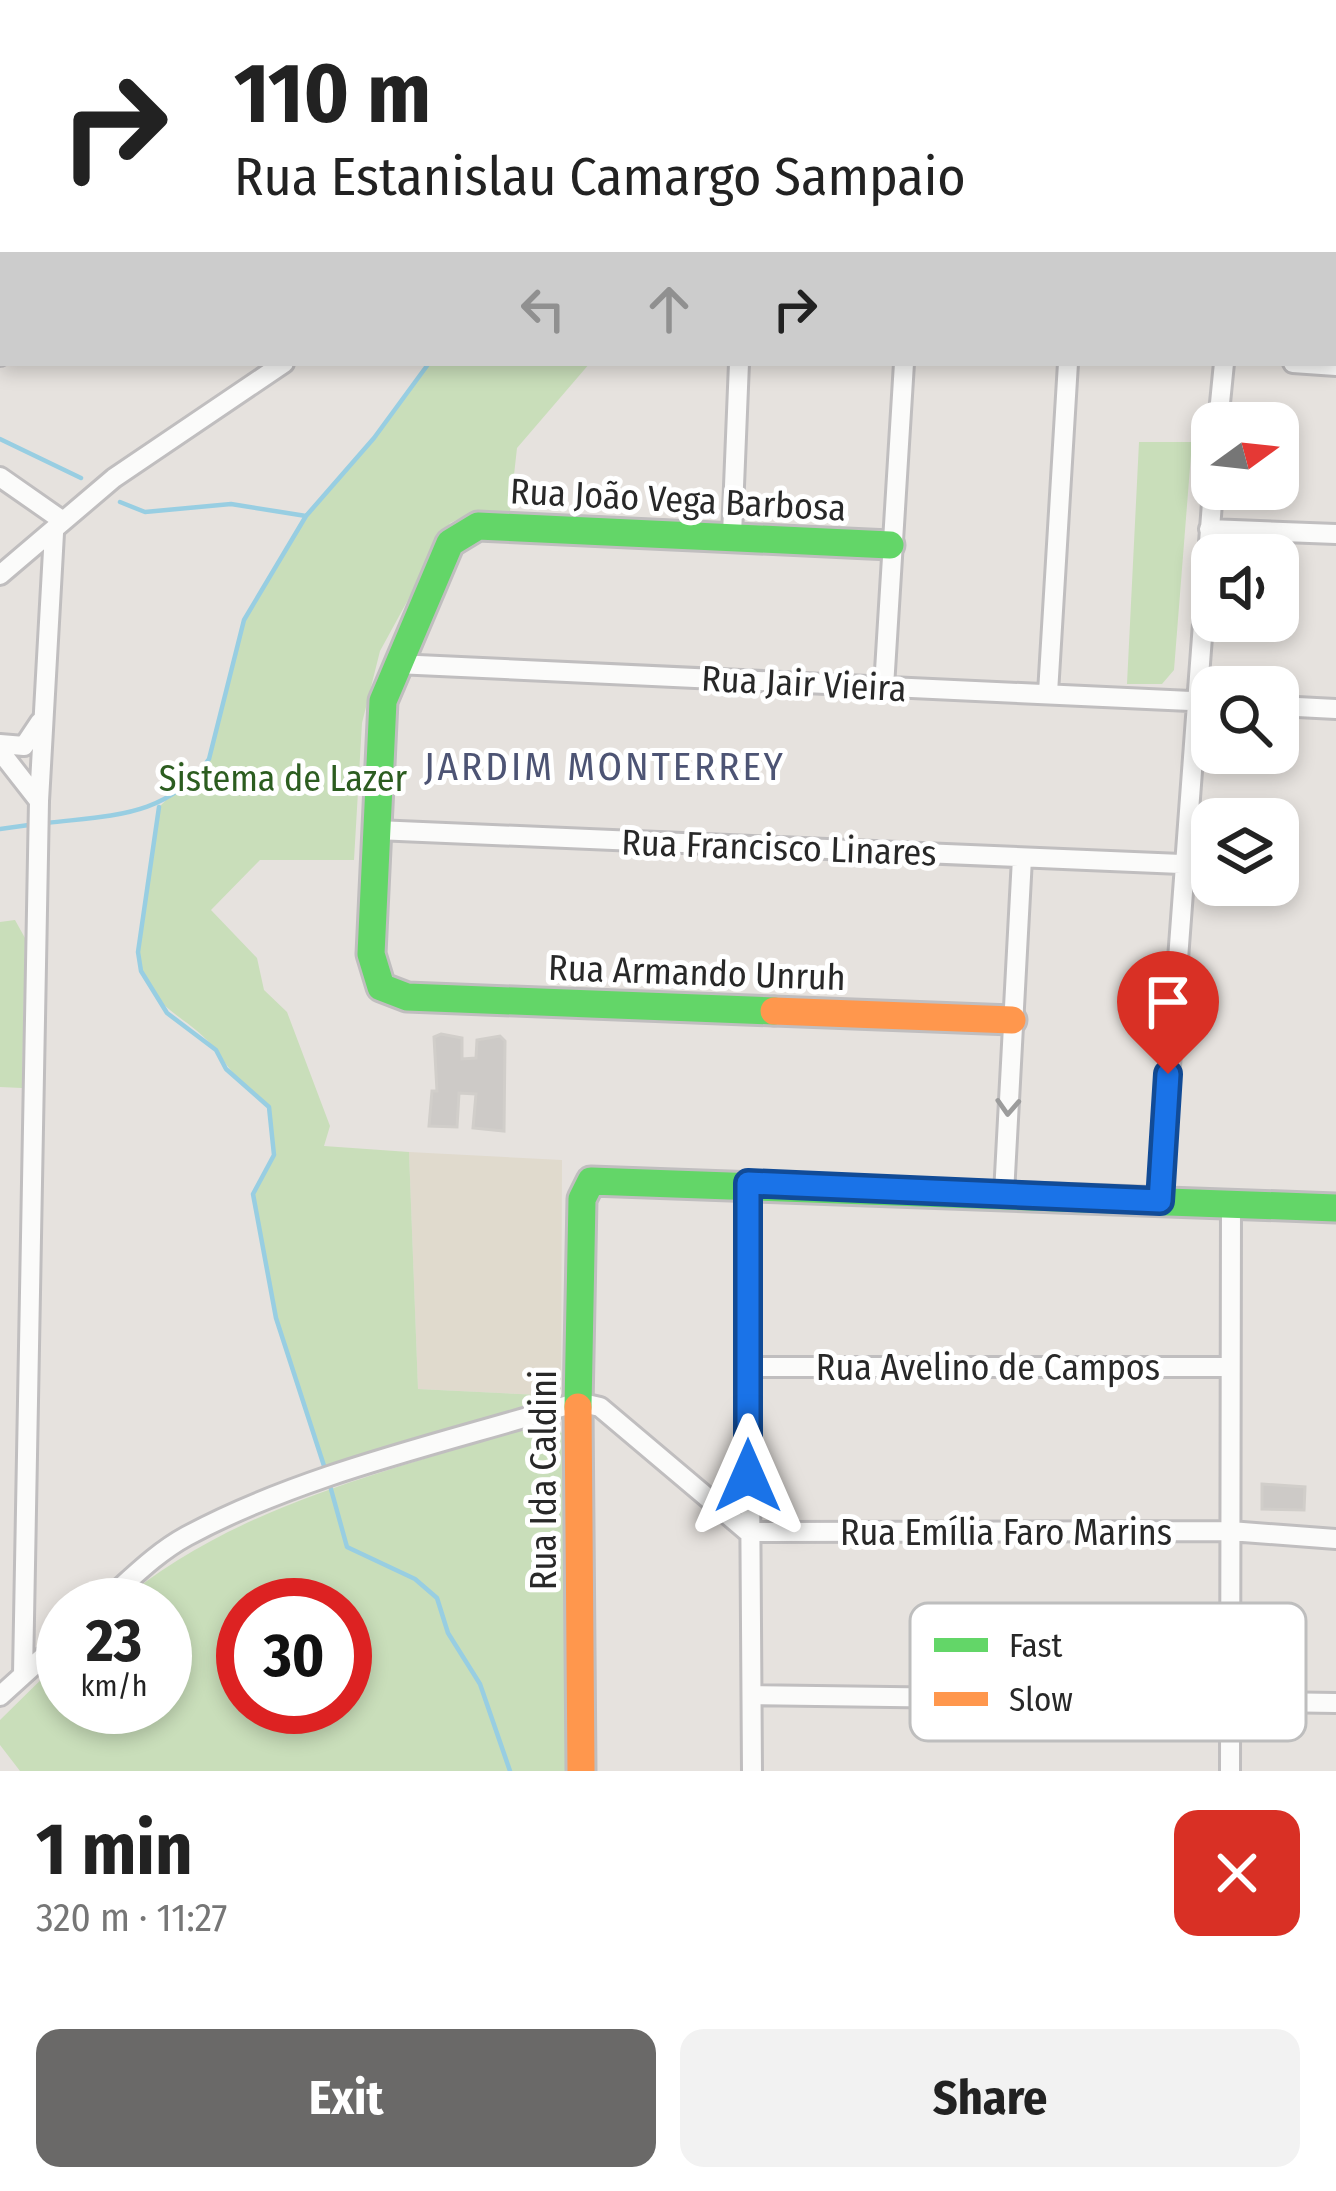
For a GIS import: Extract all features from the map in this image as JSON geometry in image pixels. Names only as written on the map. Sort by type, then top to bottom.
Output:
[{"type":"street","points":[[0,575],[114,478],[280,366]]},
{"type":"street","points":[[731,535],[739,366]]},
{"type":"street","points":[[884,687],[904,366]]},
{"type":"street","points":[[1048,693],[1068,366]]},
{"type":"street","points":[[1220,402],[1224,366]]},
{"type":"street","points":[[0,477],[59,527]]},
{"type":"street","points":[[1205,666],[1211,510]]},
{"type":"street","name":"Rua João Vega Barbosa","points":[[395,664],[450,543],[462,530],[478,526],[890,545]]},
{"type":"street","points":[[23,1674],[39,803],[59,527]]},
{"type":"street","points":[[1209,529],[1336,534]]},
{"type":"street","points":[[376,830],[383,701],[395,664]]},
{"type":"street","name":"Rua Jair Vieira","points":[[395,664],[1191,701]]},
{"type":"street","points":[[1299,707],[1336,709]]},
{"type":"street","points":[[0,747],[31,741],[42,712]]},
{"type":"street","points":[[0,747],[39,803]]},
{"type":"street","points":[[1160,1201],[1181,864],[1194,774]]},
{"type":"street","name":"Rua Francisco Linares","points":[[376,830],[1181,864]]},
{"type":"street","name":"Rua Armando Unruh","points":[[376,830],[370,954],[381,987],[406,997],[1012,1020]]},
{"type":"street","points":[[1004,1194],[1022,857]]},
{"type":"street","name":"Rua Ida Caldini","points":[[581,1769],[578,1402],[584,1191],[591,1181],[608,1178],[748,1183]]},
{"type":"street","points":[[752,1771],[748,1183],[1336,1208]]},
{"type":"street","points":[[1230,1603],[1231,1204]]},
{"type":"street","name":"Rua Avelino de Campos","points":[[749,1367],[1228,1367]]},
{"type":"street","points":[[131,1578],[186,1536],[305,1488],[578,1402],[600,1407],[748,1532]]},
{"type":"street","name":"Rua Emília Faro Marins","points":[[748,1532],[1230,1531],[1336,1538]]},
{"type":"street","points":[[0,1696],[36,1663]]},
{"type":"street","points":[[752,1695],[910,1696]]},
{"type":"street","points":[[1306,1702],[1336,1703]]},
{"type":"street","points":[[1230,1741],[1230,1771]]},
{"type":"shaded area","points":[[409,1152],[562,1160],[561,1396],[418,1389]]},
{"type":"green space","name":"Sistema de Lazer","points":[[427,366],[587,366],[517,448],[510,511],[475,511],[450,523],[380,651],[362,723],[354,860],[260,860],[211,910],[257,958],[264,990],[287,1012],[330,1126],[324,1146],[409,1152],[418,1389],[561,1396],[324,1466],[276,1318],[253,1194],[274,1155],[269,1107],[205,1039],[159,1000],[150,988],[138,950],[159,807],[209,759],[244,620],[306,516],[374,439]]},
{"type":"green space","points":[[1139,442],[1191,442],[1174,670],[1162,684],[1127,684]]},
{"type":"green space","points":[[15,920],[25,938],[22,1088],[0,1087],[0,922]]},
{"type":"green space","points":[[542,1423],[557,1427],[566,1438],[574,1771],[20,1771],[0,1745],[0,1720],[36,1685],[36,1734],[192,1734],[192,1578],[152,1578],[212,1540],[264,1515],[375,1474]]},
{"type":"building","points":[[500,1036],[505,1041],[504,1131],[473,1128],[476,1094],[459,1093],[457,1127],[429,1126],[432,1091],[437,1091],[434,1037],[462,1038],[462,1059],[476,1058],[477,1040]]},
{"type":"building","points":[[1262,1484],[1305,1487],[1304,1510],[1262,1509]]},
{"type":"waterway","points":[[47,823],[117,815],[157,803],[193,778],[209,759],[244,620],[306,516],[374,438],[427,366]]},
{"type":"waterway","points":[[0,439],[81,478]]},
{"type":"waterway","points":[[120,502],[145,512],[231,504],[306,516]]},
{"type":"waterway","points":[[159,807],[138,952],[141,971],[167,1013],[216,1050],[226,1069],[269,1107],[274,1155],[253,1194],[276,1318],[326,1472]]},
{"type":"waterway","points":[[0,829],[36,824]]},
{"type":"waterway","points":[[329,1482],[347,1547],[415,1579],[437,1598],[448,1633],[480,1684],[510,1771]]},
{"type":"traffic: fast","points":[[774,1011],[407,997],[381,987],[371,954],[383,701],[450,543],[478,526],[890,545]]},
{"type":"traffic: fast","points":[[578,1407],[582,1199],[591,1181],[1336,1208]]},
{"type":"traffic: slow","points":[[774,1011],[1012,1020]]},
{"type":"traffic: slow","points":[[578,1407],[581,1770]]},
{"type":"district","name":"JARDIM MONTERREY","points":[[605,766]]},
{"type":"route","points":[[748,1476],[748,1183],[1160,1201],[1168,1074]]}]
